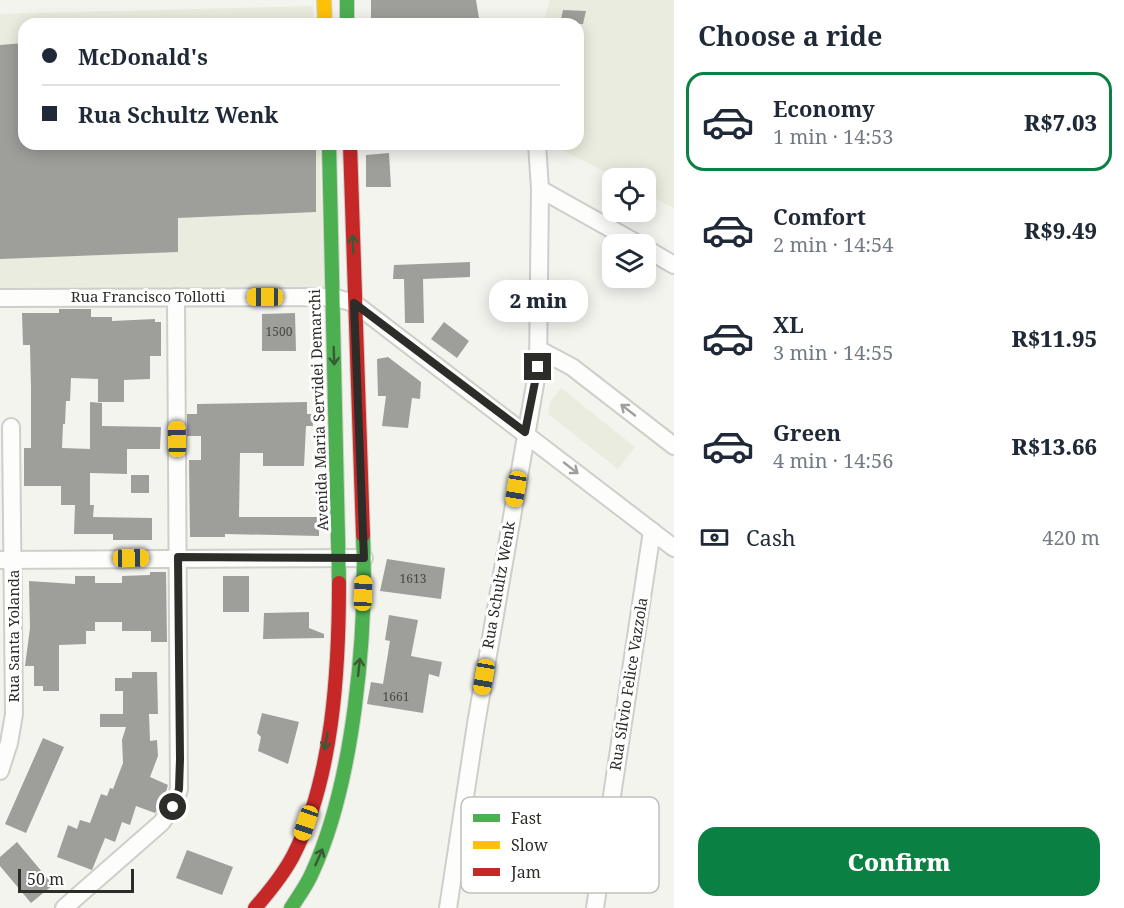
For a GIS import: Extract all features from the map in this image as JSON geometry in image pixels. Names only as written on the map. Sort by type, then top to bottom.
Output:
[{"type":"main road","points":[[324,0],[325,18]]},
{"type":"main road","points":[[347,0],[347,18]]},
{"type":"main road","name":"Avenida Maria Servidei Demarchi","points":[[255,908],[281,878],[300,841],[323,759],[338,652],[340,557],[329,150]]},
{"type":"main road","points":[[291,908],[312,874],[324,847],[340,786],[360,661],[364,558],[350,150]]},
{"type":"street","name":"Rua Schultz Wenk","points":[[466,797],[540,350],[540,189],[537,150]]},
{"type":"street","points":[[540,189],[620,234]]},
{"type":"street","points":[[656,254],[674,265]]},
{"type":"street","points":[[64,908],[161,823],[173,807],[179,789],[176,297]]},
{"type":"street","name":"Rua Francisco Tollotti","points":[[0,298],[332,297],[354,303]]},
{"type":"street","points":[[354,303],[674,548]]},
{"type":"street","points":[[540,350],[550,353],[572,367],[674,446]]},
{"type":"street","name":"Rua Santa Yolanda","points":[[0,771],[9,743],[14,714],[7,560],[11,426]]},
{"type":"street","name":"Rua Sílvio Felice Vazzola","points":[[612,797],[652,531]]},
{"type":"street","points":[[7,560],[178,557],[364,558]]},
{"type":"street","name":"Rua Schultz Wenk","points":[[448,908],[461,828]]},
{"type":"street","name":"Rua Sílvio Felice Vazzola","points":[[596,908],[598,893]]},
{"type":"shaded area","points":[[550,0],[674,0],[674,208],[656,199],[656,168],[602,168],[602,170],[562,150],[584,150],[584,18],[545,18]]},
{"type":"shaded area","points":[[313,6],[314,18],[18,18],[18,150],[319,150],[325,291],[0,289],[0,14]]},
{"type":"shaded area","points":[[561,388],[635,447],[618,469],[548,414],[550,402]]},
{"type":"building","points":[[371,0],[476,0],[479,18],[371,18]]},
{"type":"building","points":[[563,10],[586,11],[584,20],[561,18]]},
{"type":"building","points":[[18,44],[18,150],[316,150],[316,212],[178,218],[178,252],[0,259],[0,45]]},
{"type":"building","points":[[389,153],[391,187],[366,187],[366,155]]},
{"type":"building","points":[[470,262],[470,277],[423,279],[424,323],[405,323],[404,279],[393,279],[394,265]]},
{"type":"building","points":[[59,309],[91,309],[91,317],[112,317],[112,321],[155,319],[155,322],[161,322],[161,356],[150,356],[150,379],[124,380],[124,402],[98,402],[98,379],[71,378],[70,401],[66,401],[65,424],[63,424],[62,448],[90,449],[90,402],[102,403],[102,426],[161,427],[160,449],[127,449],[127,474],[90,473],[90,505],[94,505],[93,517],[152,518],[152,540],[113,540],[113,534],[74,534],[75,505],[61,505],[61,486],[24,486],[24,448],[31,448],[31,388],[30,345],[23,345],[22,313],[59,313]]},
{"type":"building","points":[[295,313],[296,351],[262,351],[262,314]]},
{"type":"building","points":[[444,322],[469,341],[457,358],[431,339]]},
{"type":"building","points":[[388,357],[421,382],[420,399],[412,398],[408,428],[382,426],[386,396],[378,396],[377,359]]},
{"type":"building","points":[[307,402],[307,414],[312,414],[313,426],[306,426],[304,466],[263,466],[263,453],[240,453],[239,517],[319,517],[319,536],[225,534],[225,537],[190,537],[189,460],[201,460],[201,436],[187,436],[187,414],[197,414],[197,404]]},
{"type":"building","points":[[131,475],[149,475],[149,493],[131,493]]},
{"type":"building","points":[[387,559],[445,568],[441,599],[380,591]]},
{"type":"building","points":[[150,572],[166,572],[167,642],[151,642],[151,631],[122,631],[122,622],[95,622],[95,631],[86,631],[86,644],[59,645],[59,691],[43,691],[43,686],[34,686],[34,666],[25,666],[30,628],[29,581],[75,584],[75,576],[95,576],[95,583],[122,583],[122,576],[150,575]]},
{"type":"building","points":[[223,576],[249,576],[249,612],[223,612]]},
{"type":"building","points":[[309,612],[309,628],[324,634],[324,638],[263,639],[264,613]]},
{"type":"building","points":[[389,615],[418,620],[411,656],[442,662],[439,677],[429,674],[423,713],[367,704],[371,682],[383,684],[390,641],[385,640]]},
{"type":"building","points":[[132,672],[157,672],[158,714],[149,714],[150,741],[157,740],[158,756],[150,777],[168,785],[162,805],[155,813],[136,806],[130,825],[122,822],[115,842],[105,838],[92,870],[57,857],[68,825],[77,829],[80,820],[90,823],[101,794],[107,796],[110,788],[113,789],[123,763],[122,740],[126,727],[100,727],[100,714],[123,714],[123,691],[115,691],[115,678],[132,678]]},
{"type":"building","points":[[262,713],[299,722],[288,764],[258,751],[261,737],[257,733]]},
{"type":"building","points":[[43,738],[64,747],[26,833],[5,824]]},
{"type":"building","points":[[17,842],[53,885],[31,903],[0,866],[0,857]]},
{"type":"building","points":[[187,850],[233,867],[222,895],[176,878]]},
{"type":"traffic: fast","points":[[347,0],[347,18]]},
{"type":"traffic: fast","points":[[329,150],[339,583]]},
{"type":"traffic: fast","points":[[291,908],[310,877],[326,836],[348,752],[360,662],[364,575],[363,535]]},
{"type":"traffic: slow","points":[[324,0],[325,18]]},
{"type":"traffic: jam","points":[[350,150],[363,535]]},
{"type":"traffic: jam","points":[[255,908],[276,883],[293,856],[317,793],[331,723],[335,687],[339,583]]},
{"type":"route","points":[[173,807],[179,789],[180,759],[178,557],[364,558],[354,303],[373,315],[525,432],[538,367]]}]
